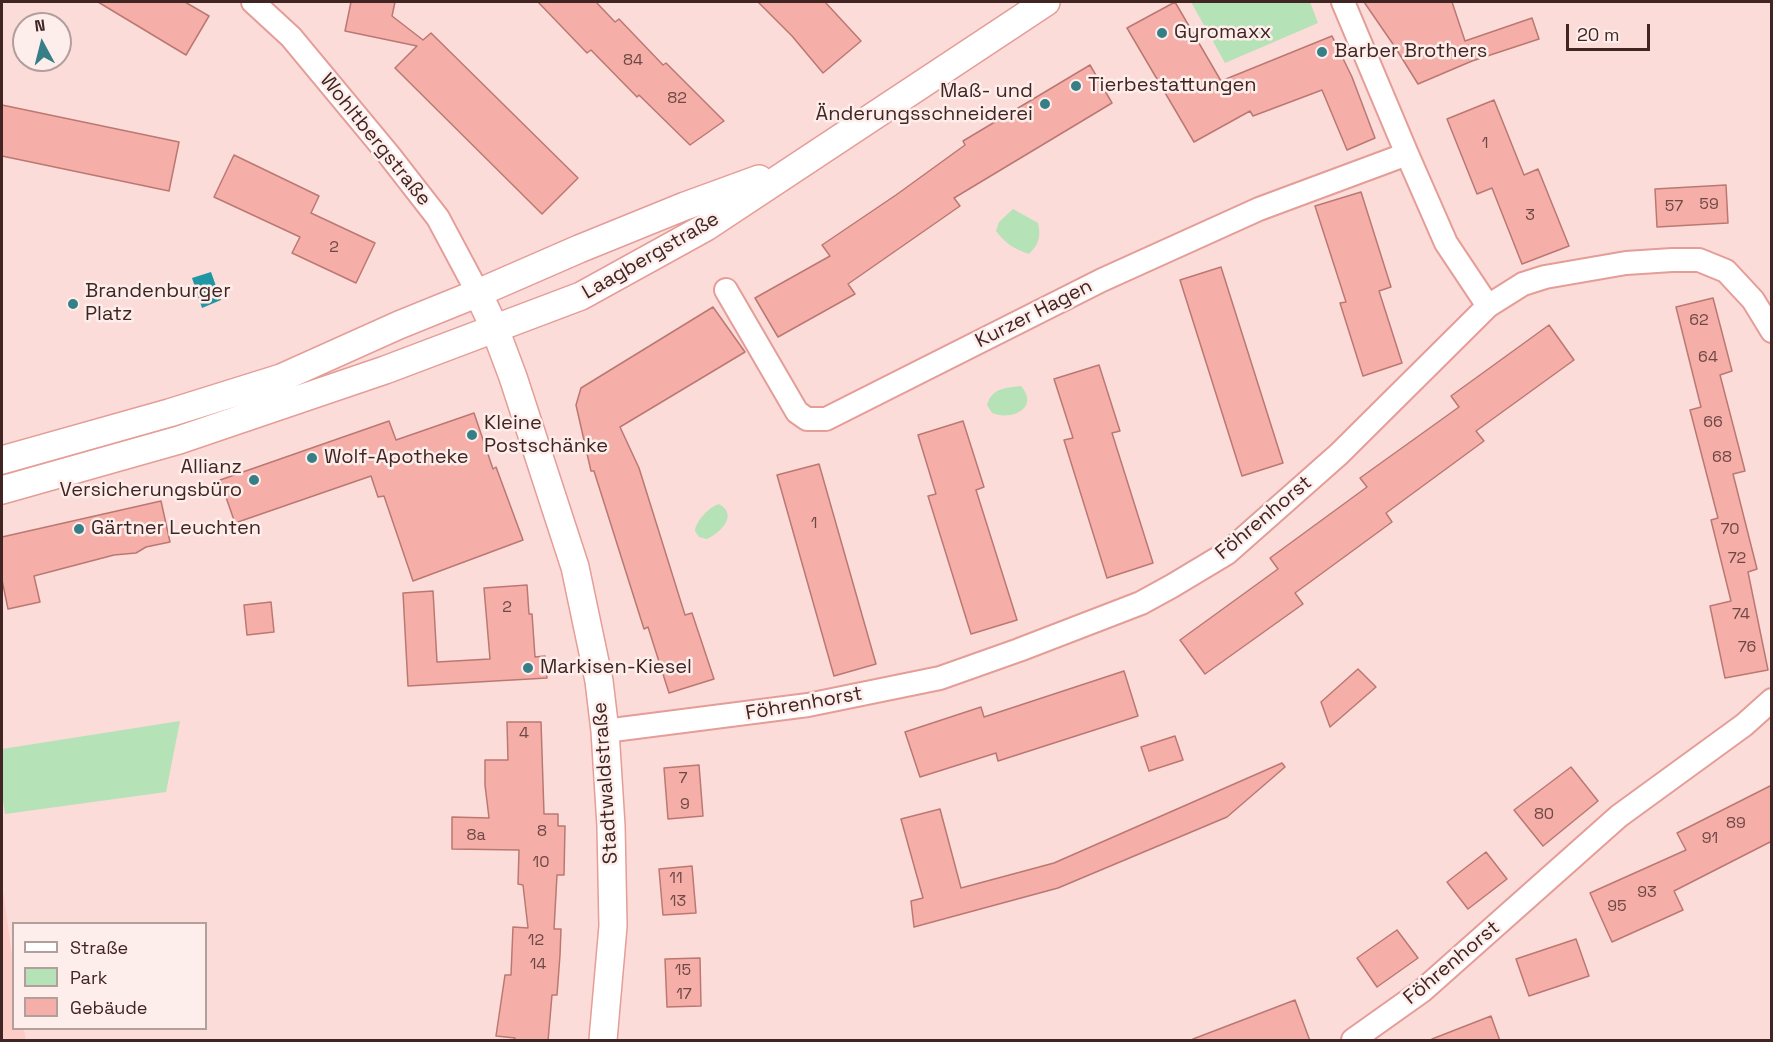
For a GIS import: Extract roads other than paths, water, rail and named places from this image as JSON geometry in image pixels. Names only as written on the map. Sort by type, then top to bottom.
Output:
[{"type":"street","name":"Wohltbergstraße","points":[[253,2],[291,37],[438,218],[478,294]]},
{"type":"street","name":"Laagbergstraße","points":[[495,329],[581,296],[706,227],[1046,2]]},
{"type":"street","points":[[1343,2],[1446,243],[1488,306]]},
{"type":"street","name":"Kurzer Hagen","points":[[726,290],[797,412],[807,419],[826,419],[1112,275],[1259,209],[1407,154]]},
{"type":"street","name":"Laagbergstraße","points":[[478,294],[579,249],[686,206],[799,165]]},
{"type":"street","name":"Föhrenhorst","points":[[605,731],[808,705],[940,678],[1141,603],[1227,553],[1339,454],[1488,306],[1523,284],[1545,277],[1626,262],[1699,260],[1726,271],[1753,300],[1772,332]]},
{"type":"street","name":"Stadtwaldstraße","points":[[478,294],[495,329],[513,377],[575,567],[598,681],[605,731],[611,826],[612,926],[603,1041]]},
{"type":"street","points":[[2,460],[169,413],[281,378],[399,325],[478,294]]},
{"type":"street","points":[[2,490],[179,440],[385,370],[495,329]]},
{"type":"street","name":"Föhrenhorst","points":[[1353,1041],[1422,991],[1619,816],[1744,725],[1772,700]]},
{"type":"water","points":[[211,272],[221,300],[202,308],[192,278]]},
{"type":"place","name":"Gyromaxx","points":[[1162,33]]},
{"type":"place","name":"Barber Brothers","points":[[1322,52]]},
{"type":"place","name":"Tierbestattungen","points":[[1076,86]]},
{"type":"place","name":"Maß- und Änderungsschneiderei","points":[[1045,104]]},
{"type":"place","name":"Brandenburger Platz","points":[[73,304]]},
{"type":"place","name":"Kleine Postschänke","points":[[472,435]]},
{"type":"place","name":"Wolf-Apotheke","points":[[312,458]]},
{"type":"place","name":"Allianz Versicherungsbüro","points":[[254,480]]},
{"type":"place","name":"Gärtner Leuchten","points":[[79,529]]},
{"type":"place","name":"Markisen-Kiesel","points":[[528,668]]}]
